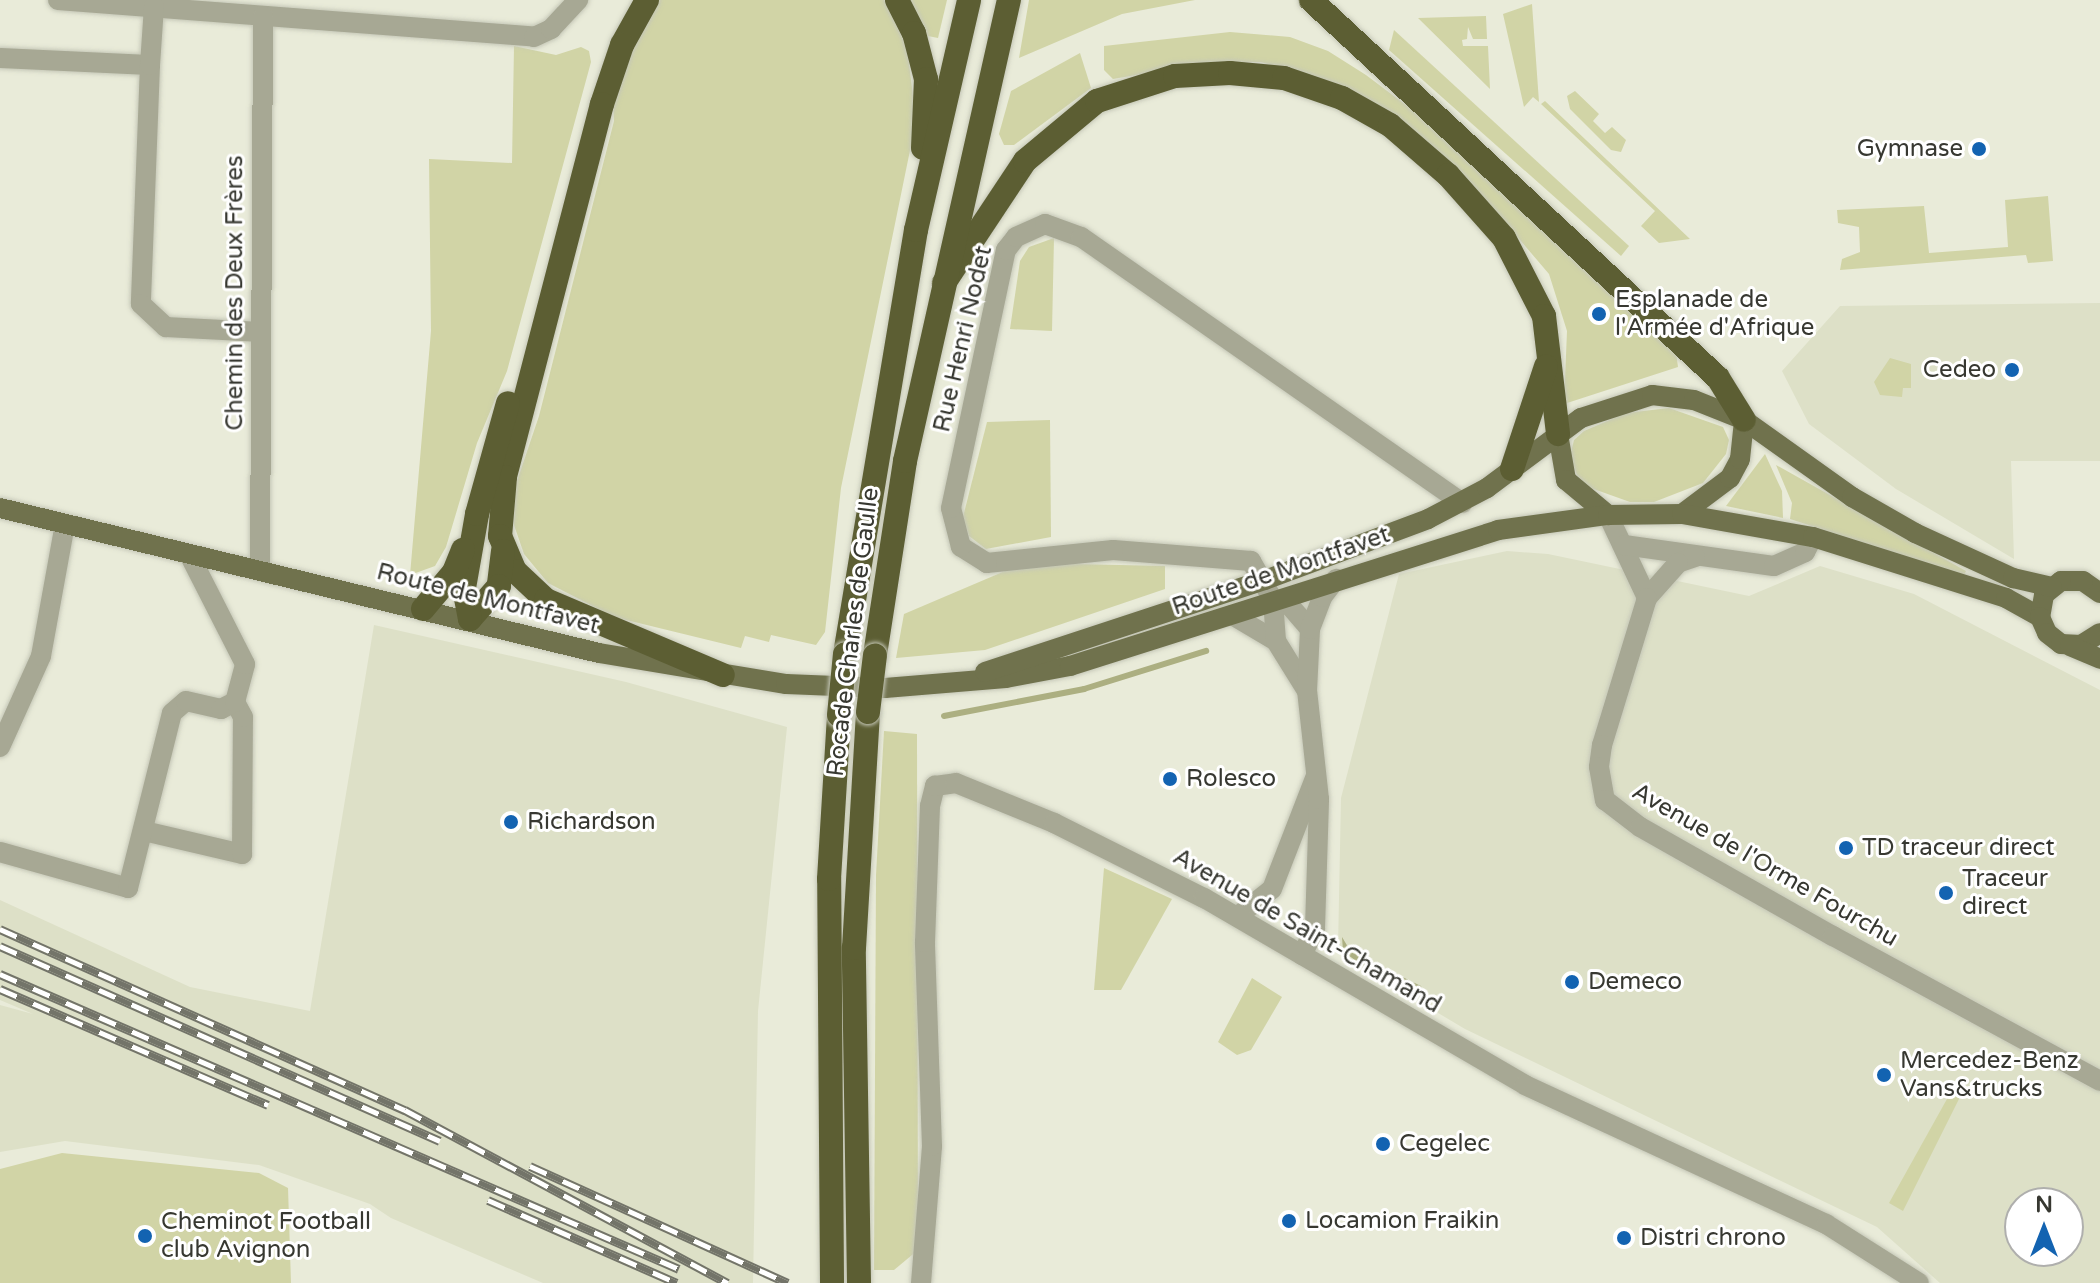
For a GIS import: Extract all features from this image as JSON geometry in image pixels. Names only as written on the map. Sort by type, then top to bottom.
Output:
[{"type":"highway","points":[[470,619],[464,588],[477,514],[598,78],[614,28],[632,0]]},
{"type":"highway","points":[[470,619],[499,586],[503,551],[499,517],[505,477],[598,119],[622,45],[647,0]]},
{"type":"highway","points":[[897,0],[914,33],[926,79],[916,230]]},
{"type":"highway","name":"Rocade Charles de Gaulle","points":[[832,1283],[829,879],[845,654],[916,230],[969,0]]},
{"type":"highway","name":"Rocade Charles de Gaulle","points":[[859,1283],[854,948],[868,712],[895,511],[1009,0]]},
{"type":"highway","points":[[1311,0],[1718,378],[1744,420]]},
{"type":"highway","points":[[944,283],[1016,173],[1074,116],[1149,82],[1202,73],[1256,74],[1316,88],[1367,111],[1410,140],[1448,175],[1514,252],[1544,316],[1558,434]]},
{"type":"highway","points":[[1512,469],[1550,352]]},
{"type":"highway","points":[[423,609],[454,572],[477,514]]},
{"type":"highway","points":[[503,551],[515,571],[546,600],[723,675]]},
{"type":"main road","points":[[2100,593],[2091,580],[2052,587],[2013,578],[1915,533],[1852,497],[1744,420],[1694,400],[1652,395],[1601,408],[1558,434],[1566,480],[1608,515],[1682,514],[1813,537],[2006,598],[2040,617],[2053,639],[2100,659]]},
{"type":"main road","points":[[1682,514],[1730,478],[1740,459],[1744,420]]},
{"type":"main road","name":"Route de Montfavet","points":[[970,678],[1265,580],[1463,503],[1558,434]]},
{"type":"main road","name":"Route de Montfavet","points":[[0,508],[470,619],[599,653],[723,675],[855,689],[1070,666],[1460,538],[1608,515]]},
{"type":"main road","points":[[2040,617],[2052,587]]},
{"type":"main road","points":[[2070,646],[2092,641],[2100,633]]},
{"type":"street","points":[[58,0],[263,16],[295,9],[534,37],[551,29],[578,0]]},
{"type":"street","points":[[154,7],[141,304],[166,327],[261,332]]},
{"type":"street","name":"Chemin des Deux Frères","points":[[260,571],[263,16]]},
{"type":"street","points":[[0,58],[150,65]]},
{"type":"street","name":"Rue Henri Nodet","points":[[1265,580],[1257,566],[1243,558],[1076,550],[987,563],[961,547],[951,508],[1006,250],[1016,237],[1045,224],[1081,237],[1463,503]]},
{"type":"street","points":[[1608,515],[1647,598]]},
{"type":"street","points":[[0,747],[41,656],[65,524]]},
{"type":"street","points":[[1624,545],[1774,566],[1805,552],[1813,537]]},
{"type":"street","points":[[144,831],[242,854],[243,717],[235,702],[245,664],[189,554]]},
{"type":"street","name":"Avenue de l'Orme Fourchu","points":[[1695,557],[1678,563],[1647,598],[1602,745],[1599,767],[1605,800],[1640,827],[2100,1081]]},
{"type":"street","points":[[1302,955],[1315,928],[1319,799],[1307,691],[1310,629],[1322,597],[1336,579]]},
{"type":"street","points":[[1265,580],[1273,600],[1276,641],[1307,691]]},
{"type":"street","points":[[1273,600],[1290,606],[1310,629]]},
{"type":"street","points":[[1232,615],[1276,641]]},
{"type":"street","points":[[0,852],[128,888],[172,713],[186,701],[221,709],[235,702]]},
{"type":"street","points":[[1238,916],[1272,889],[1315,778]]},
{"type":"street","name":"Avenue de Saint-Chamand","points":[[921,1283],[932,1146],[925,942],[935,786],[956,783],[1054,823],[1238,916],[1525,1085],[1826,1224],[1919,1283]]},
{"type":"shaded area","points":[[653,0],[884,0],[907,47],[916,121],[841,488],[825,632],[816,645],[771,635],[769,642],[745,636],[741,648],[614,617],[548,583],[524,554],[514,525],[515,487],[539,416],[614,121],[613,99]]},
{"type":"shaded area","points":[[907,0],[947,0],[938,38],[923,35]]},
{"type":"shaded area","points":[[1029,0],[1195,0],[1122,14],[1019,58]]},
{"type":"shaded area","points":[[1532,4],[1539,102],[1533,97],[1524,107],[1503,14]]},
{"type":"shaded area","points":[[1486,16],[1487,39],[1473,39],[1468,27],[1467,39],[1462,40],[1463,46],[1488,46],[1490,89],[1418,18]]},
{"type":"shaded area","points":[[1394,30],[1629,246],[1621,256],[1389,50]]},
{"type":"shaded area","points":[[1230,32],[1290,37],[1328,51],[1366,75],[1427,121],[1676,352],[1678,367],[1564,404],[1567,331],[1549,274],[1462,172],[1388,111],[1345,87],[1261,62],[1212,62],[1113,79],[1104,70],[1104,46]]},
{"type":"shaded area","points":[[514,46],[556,55],[581,47],[589,51],[591,62],[507,371],[477,443],[446,547],[435,566],[410,575],[431,331],[429,159],[512,163]]},
{"type":"shaded area","points":[[1080,53],[1091,88],[1014,145],[1004,145],[999,134],[1011,91]]},
{"type":"shaded area","points":[[1575,91],[1599,114],[1593,121],[1605,133],[1612,127],[1626,140],[1621,152],[1611,150],[1570,109],[1567,96]]},
{"type":"shaded area","points":[[1545,101],[1690,239],[1659,243],[1641,226],[1655,211],[1541,104]]},
{"type":"shaded area","points":[[2048,196],[2053,261],[2028,263],[2026,255],[1840,270],[1842,259],[1860,252],[1859,227],[1838,223],[1837,210],[1924,206],[1929,253],[2008,247],[2005,200]]},
{"type":"shaded area","points":[[1054,238],[1052,331],[1010,329],[1020,261],[1029,247]]},
{"type":"shaded area","points":[[2100,303],[2100,461],[2011,461],[2014,559],[1896,489],[1809,424],[1782,371],[1840,306]]},
{"type":"shaded area","points":[[1890,358],[1911,364],[1911,388],[1903,388],[1902,397],[1880,395],[1874,382]]},
{"type":"shaded area","points":[[1669,408],[1723,427],[1729,440],[1726,454],[1703,483],[1654,502],[1630,502],[1588,487],[1577,475],[1570,456],[1574,440],[1584,431],[1626,413]]},
{"type":"shaded area","points":[[1050,420],[1051,537],[986,549],[969,536],[963,517],[987,422]]},
{"type":"shaded area","points":[[1765,454],[1782,491],[1783,518],[1726,506]]},
{"type":"shaded area","points":[[1776,465],[1966,571],[1964,575],[1790,519],[1792,503]]},
{"type":"shaded area","points":[[1507,551],[1548,554],[1749,596],[1820,566],[1914,594],[2100,690],[2100,1283],[1940,1283],[1877,1227],[1465,1029],[1349,960],[1338,948],[1341,798],[1399,574]]},
{"type":"shaded area","points":[[1073,564],[1165,566],[1165,589],[985,650],[896,658],[904,614],[1005,571]]},
{"type":"shaded area","points":[[374,625],[626,682],[787,727],[758,1011],[753,1283],[543,1283],[391,1218],[370,1204],[259,1165],[65,1141],[0,1152],[0,1005],[33,1014],[0,1000],[0,900],[190,987],[310,1011]]},
{"type":"shaded area","points":[[884,731],[917,734],[918,1250],[894,1270],[874,1270],[876,875]]},
{"type":"shaded area","points":[[1104,868],[1172,899],[1121,990],[1094,990]]},
{"type":"shaded area","points":[[1342,937],[1351,952],[1421,986],[1424,993],[1409,992],[1356,961],[1343,951]]},
{"type":"shaded area","points":[[1252,978],[1282,997],[1251,1050],[1237,1055],[1218,1042]]},
{"type":"shaded area","points":[[1952,1090],[1963,1091],[1903,1211],[1889,1203]]},
{"type":"shaded area","name":"Cheminot Football club Avignon","points":[[62,1153],[259,1173],[288,1188],[291,1283],[0,1283],[0,1169]]},
{"type":"waterway","points":[[944,716],[1084,689],[1206,651]]},
{"type":"railway","points":[[0,929],[405,1110],[728,1283]]},
{"type":"railway","points":[[0,946],[440,1141]]},
{"type":"railway","points":[[0,974],[679,1269]]},
{"type":"railway","points":[[0,989],[268,1105]]},
{"type":"railway","points":[[530,1166],[788,1283]]},
{"type":"railway","points":[[488,1200],[677,1283]]},
{"type":"place","name":"Gymnase","points":[[1979,149]]},
{"type":"place","name":"Esplanade de l'Armée d'Afrique","points":[[1599,314]]},
{"type":"place","name":"Cedeo","points":[[2012,370]]},
{"type":"place","name":"Rolesco","points":[[1170,779]]},
{"type":"place","name":"Richardson","points":[[511,822]]},
{"type":"place","name":"TD traceur direct","points":[[1846,848]]},
{"type":"place","name":"Traceur direct","points":[[1946,893]]},
{"type":"place","name":"Demeco","points":[[1572,982]]},
{"type":"place","name":"Mercedez-Benz Vans&trucks","points":[[1884,1075]]},
{"type":"place","name":"Cegelec","points":[[1383,1144]]},
{"type":"place","name":"Locamion Fraikin","points":[[1289,1221]]},
{"type":"place","name":"Cheminot Football club Avignon","points":[[145,1236]]},
{"type":"place","name":"Distri chrono","points":[[1624,1238]]}]
